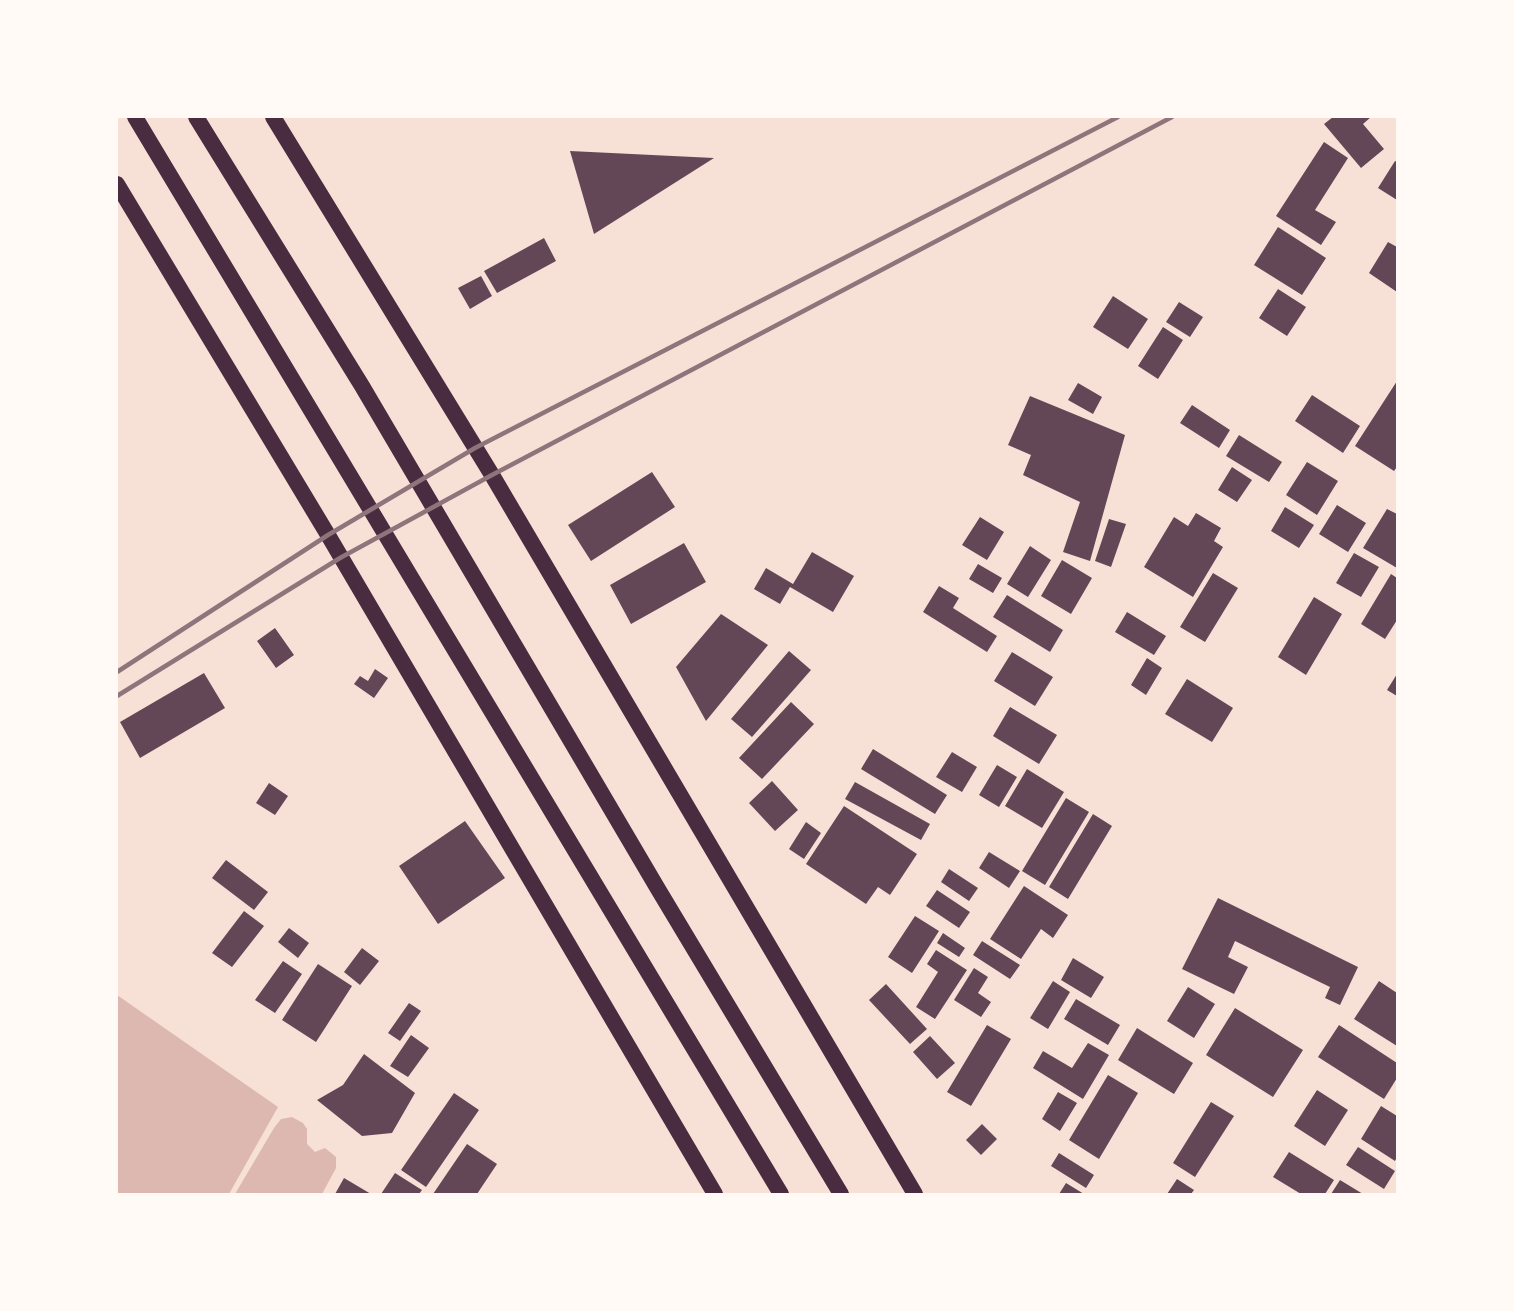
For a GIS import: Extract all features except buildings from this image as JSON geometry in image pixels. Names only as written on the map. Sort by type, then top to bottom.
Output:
[{"type":"highway","points":[[135,117],[781,1194]]},
{"type":"highway","points":[[196,117],[362,386],[658,889],[841,1194]]},
{"type":"highway","points":[[273,117],[481,457],[915,1194]]},
{"type":"highway","points":[[117,184],[328,535],[715,1194]]},
{"type":"shaded area","points":[[117,995],[278,1107],[229,1194],[117,1194]]},
{"type":"shaded area","points":[[292,1117],[303,1123],[307,1129],[307,1144],[315,1152],[325,1148],[336,1157],[336,1168],[322,1194],[235,1194],[274,1128],[281,1119]]},
{"type":"railway","points":[[117,672],[328,535],[475,448],[1118,117]]},
{"type":"railway","points":[[117,696],[340,558],[492,475],[1172,117]]}]
